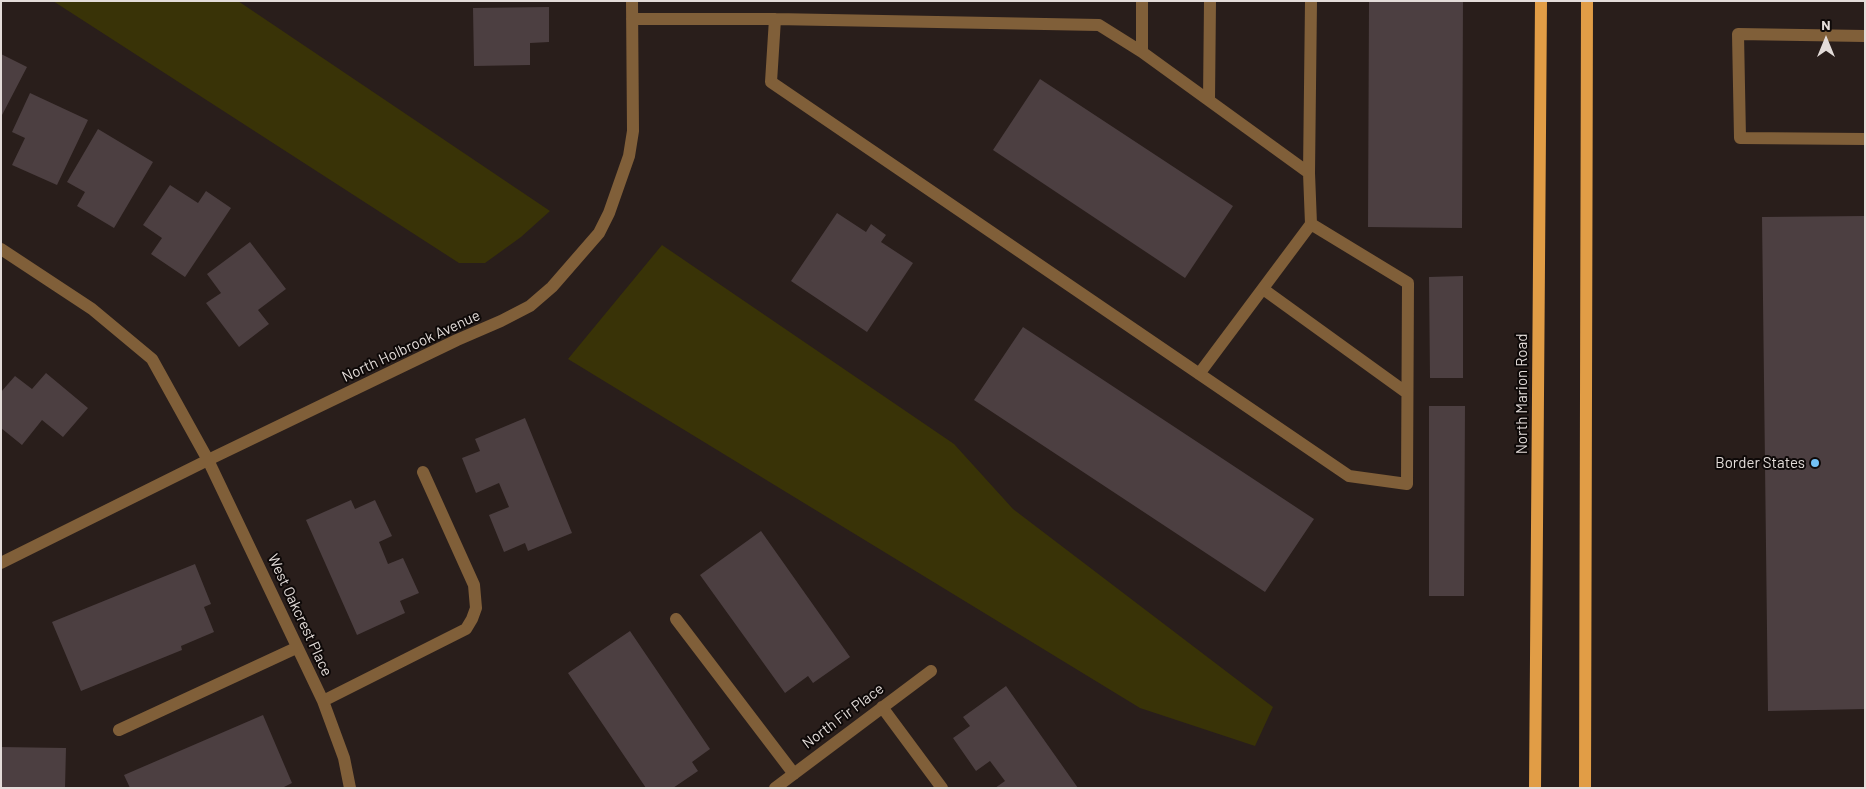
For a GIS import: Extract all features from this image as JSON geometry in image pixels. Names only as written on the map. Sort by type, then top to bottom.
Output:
[{"type":"main road","name":"North Marion Road","points":[[1535,788],[1541,1]]},
{"type":"main road","points":[[1585,788],[1587,1]]},
{"type":"street","name":"North Holbrook Avenue","points":[[1,564],[208,460],[530,306],[565,274],[599,233],[609,213],[629,156],[633,130],[632,1]]},
{"type":"street","points":[[1142,1],[1142,52]]},
{"type":"street","points":[[1209,100],[1210,1]]},
{"type":"street","points":[[1199,374],[1311,224],[1309,173],[1311,1]]},
{"type":"street","points":[[632,19],[775,19],[1099,25],[1142,52],[1309,173]]},
{"type":"street","points":[[775,19],[771,82],[1349,476],[1407,484],[1408,283],[1311,224]]},
{"type":"street","points":[[1865,36],[1738,34],[1740,138],[1865,139]]},
{"type":"street","name":"West Oakcrest Place","points":[[1,249],[92,309],[152,359],[208,460],[296,648],[323,701],[344,758],[350,788]]},
{"type":"street","points":[[1263,289],[1408,392]]},
{"type":"street","points":[[323,701],[466,629],[472,619],[476,602],[474,586],[423,472]]},
{"type":"street","points":[[676,619],[794,774]]},
{"type":"street","points":[[119,730],[296,648]]},
{"type":"street","name":"North Fir Place","points":[[775,788],[931,671]]},
{"type":"street","points":[[882,707],[942,788]]},
{"type":"shaded area","points":[[53,1],[238,1],[550,211],[521,237],[485,263],[459,263]]},
{"type":"shaded area","points":[[662,245],[954,444],[1013,509],[1273,707],[1255,746],[1140,708],[568,359]]},
{"type":"building","points":[[1369,1],[1463,1],[1462,228],[1368,227]]},
{"type":"building","points":[[549,7],[549,42],[530,43],[530,65],[474,66],[473,8]]},
{"type":"building","points":[[1,54],[27,67],[1,117]]},
{"type":"building","points":[[1040,79],[1233,206],[1185,278],[993,150]]},
{"type":"building","points":[[30,93],[88,120],[57,185],[12,165],[25,138],[12,132]]},
{"type":"building","points":[[98,129],[153,162],[114,228],[77,206],[85,192],[67,182]]},
{"type":"building","points":[[170,185],[198,203],[206,191],[231,208],[185,277],[151,254],[162,238],[143,225]]},
{"type":"building","points":[[837,213],[866,232],[871,224],[886,235],[881,242],[913,263],[867,332],[791,281]]},
{"type":"building","name":"Border States","points":[[1865,216],[1865,709],[1768,711],[1762,217]]},
{"type":"building","points":[[250,242],[286,289],[258,310],[269,324],[239,347],[206,303],[221,293],[207,274]]},
{"type":"building","points":[[1463,276],[1463,378],[1430,378],[1429,277]]},
{"type":"building","points":[[1023,327],[1314,519],[1265,592],[974,400]]},
{"type":"building","points":[[46,373],[88,408],[63,437],[42,420],[22,445],[1,428],[1,392],[15,376],[32,389]]},
{"type":"building","points":[[1429,406],[1465,406],[1464,596],[1429,596]]},
{"type":"building","points":[[525,418],[572,533],[528,551],[525,543],[504,552],[489,515],[509,507],[499,483],[476,493],[462,458],[480,451],[475,439]]},
{"type":"building","points":[[351,500],[355,509],[375,500],[392,536],[379,542],[388,564],[403,558],[419,593],[400,601],[405,613],[357,635],[306,520]]},
{"type":"building","points":[[761,531],[850,657],[813,683],[808,676],[785,693],[700,575]]},
{"type":"building","points":[[195,564],[211,604],[204,607],[214,632],[181,646],[182,650],[81,691],[52,622]]},
{"type":"building","points":[[630,631],[710,749],[692,762],[698,771],[673,788],[646,788],[568,673]]},
{"type":"building","points":[[1006,686],[1078,788],[995,788],[1005,781],[990,761],[976,771],[953,738],[970,726],[963,717]]},
{"type":"building","points":[[263,715],[292,783],[282,788],[130,788],[124,775]]},
{"type":"building","points":[[1,747],[66,748],[65,788],[1,788]]},
{"type":"place","name":"Border States","points":[[1815,463]]}]
